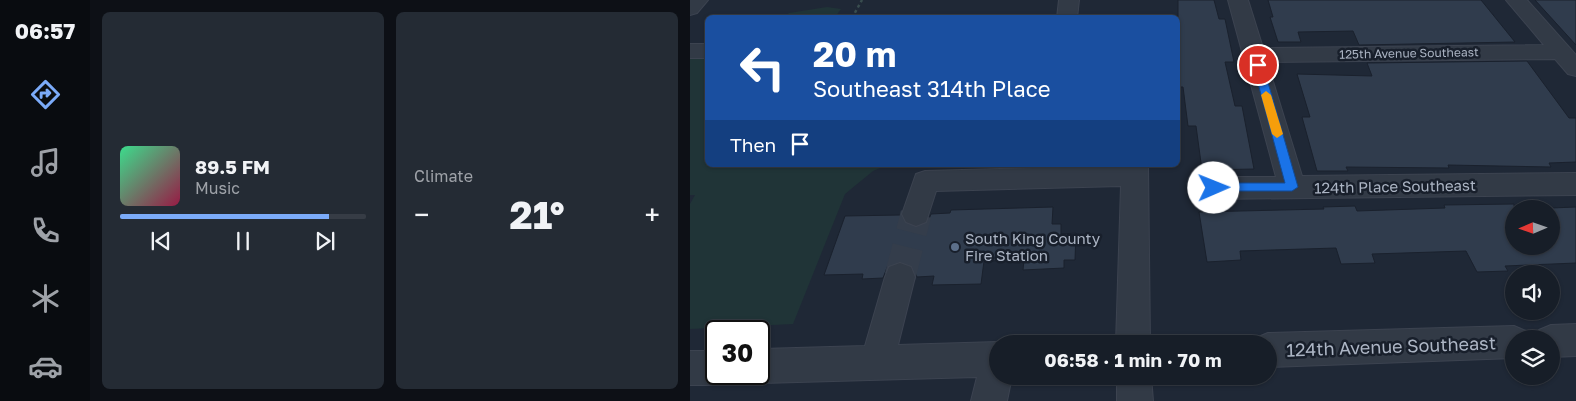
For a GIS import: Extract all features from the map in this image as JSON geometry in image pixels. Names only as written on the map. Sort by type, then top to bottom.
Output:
[{"type":"street","points":[[690,9],[698,0]]},
{"type":"street","points":[[1068,15],[1069,0]]},
{"type":"street","points":[[1238,0],[1292,187]]},
{"type":"street","points":[[1516,0],[1576,69]]},
{"type":"street","points":[[690,51],[705,51]]},
{"type":"street","name":"125th Avenue Southeast","points":[[1255,55],[1562,52]]},
{"type":"street","points":[[916,214],[925,181],[1135,170],[1133,335]]},
{"type":"street","name":"124th Place Southeast","points":[[1214,188],[1576,184]]},
{"type":"street","points":[[877,362],[900,277]]},
{"type":"street","points":[[1560,341],[1576,340]]},
{"type":"street","name":"124th Avenue Southeast","points":[[1277,350],[1505,342]]},
{"type":"street","points":[[770,366],[989,359]]},
{"type":"street","points":[[690,368],[705,368]]},
{"type":"street","points":[[989,401],[992,385]]},
{"type":"street","points":[[1134,385],[1135,401]]},
{"type":"path","points":[[854,15],[862,0]]},
{"type":"green space","points":[[827,7],[841,9],[836,15],[787,15],[789,13]]},
{"type":"green space","points":[[690,59],[705,59],[705,167],[882,167],[873,171],[845,194],[793,324],[770,325],[770,320],[705,320],[705,328],[690,329],[690,204],[695,195],[690,195]]},
{"type":"building","points":[[1178,0],[1214,0],[1219,19],[1225,19],[1234,62],[1225,62],[1235,106],[1242,106],[1254,169],[1202,170],[1196,126],[1188,126],[1183,87],[1180,87],[1180,15],[1178,15]]},
{"type":"building","points":[[1268,0],[1481,0],[1515,42],[1359,45],[1353,31],[1298,32],[1301,42],[1278,42],[1270,17],[1273,17]]},
{"type":"building","points":[[1535,0],[1576,0],[1576,45]]},
{"type":"building","points":[[1527,61],[1569,118],[1576,118],[1576,162],[1549,163],[1551,167],[1448,165],[1449,168],[1346,167],[1348,171],[1317,171],[1302,117],[1310,117],[1297,74],[1372,76],[1367,63]]},
{"type":"building","points":[[1505,204],[1505,255],[1560,255],[1560,208],[1576,207],[1576,263],[1505,265],[1505,271],[1477,272],[1466,251],[1372,254],[1375,263],[1341,264],[1336,248],[1240,251],[1241,260],[1207,262],[1199,212],[1324,209],[1323,207],[1355,206],[1357,211],[1445,208],[1444,205]]},
{"type":"building","name":"South King County Fire Station","points":[[1053,207],[1052,224],[1061,224],[1061,234],[1076,233],[1075,260],[1064,260],[1064,268],[1023,270],[1024,260],[984,261],[981,284],[932,285],[934,276],[917,277],[912,265],[901,261],[888,265],[883,278],[862,279],[863,274],[824,275],[845,216],[900,215],[905,224],[917,228],[927,224],[931,214],[950,213],[951,210]]},
{"type":"tunnel","points":[[900,277],[916,214]]},
{"type":"slow traffic","points":[[1266,95],[1277,134]]},
{"type":"place","name":"South King County Fire Station","points":[[955,247]]},
{"type":"route","points":[[1214,188],[1292,187],[1258,65]]}]
